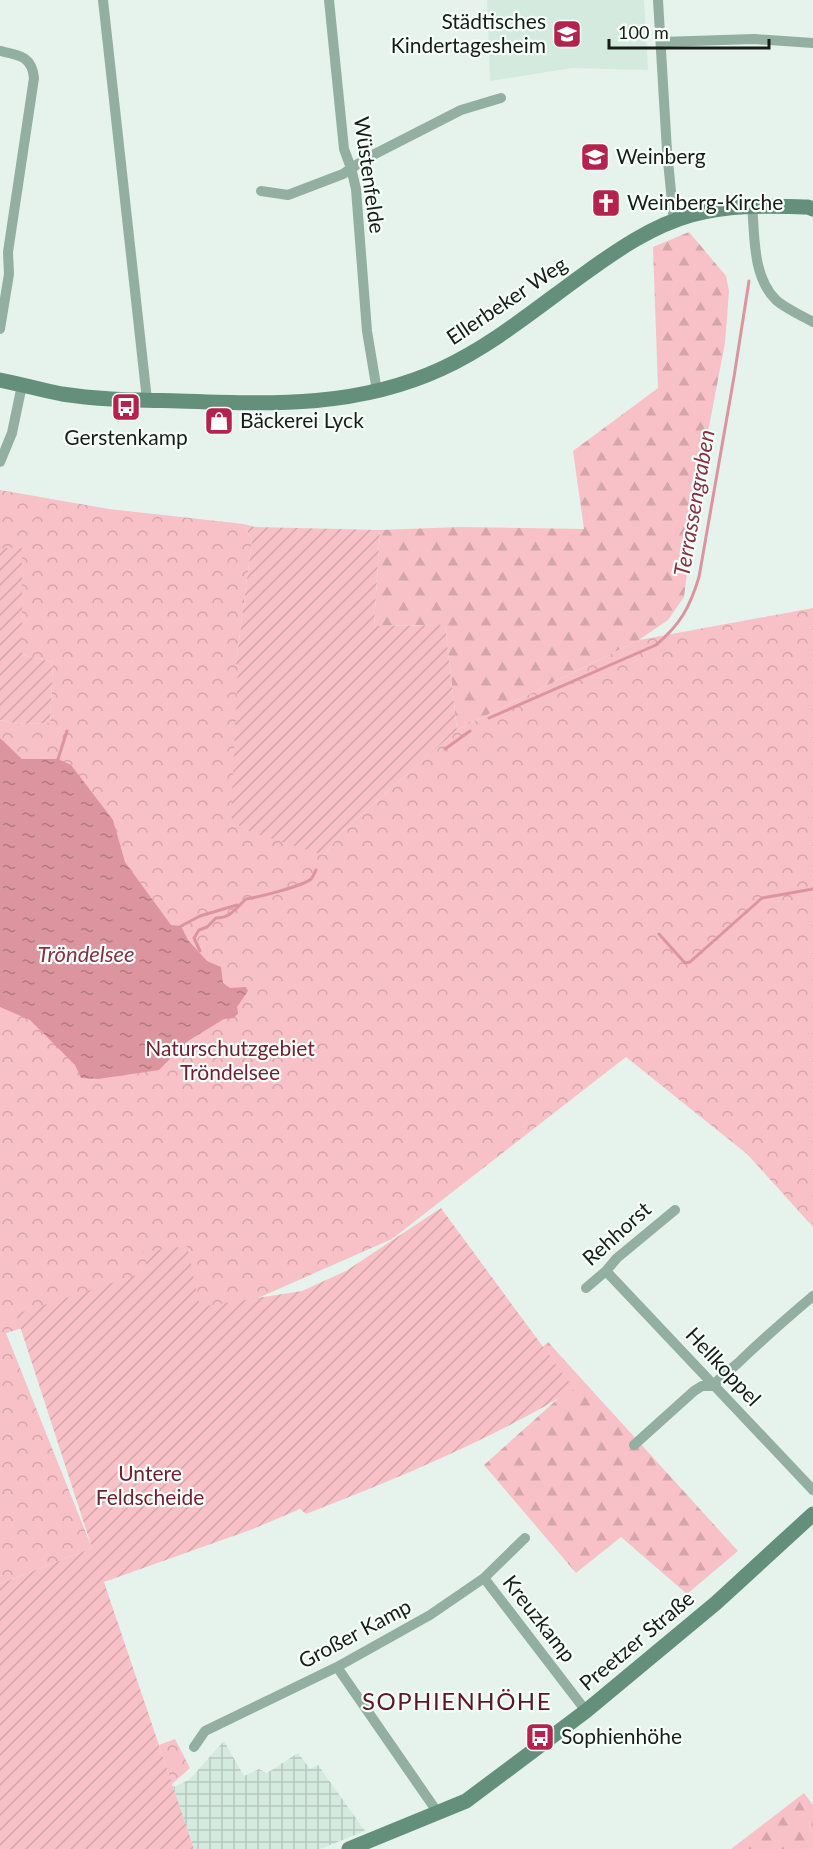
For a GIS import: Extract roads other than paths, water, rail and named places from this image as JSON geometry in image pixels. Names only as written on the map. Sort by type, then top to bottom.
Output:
[{"type":"street","points":[[103,0],[147,400]]},
{"type":"street","name":"Wüstenfelde","points":[[329,0],[344,149],[356,189],[367,331],[377,391]]},
{"type":"street","points":[[658,0],[667,151],[674,222]]},
{"type":"street","points":[[661,42],[754,39],[813,43]]},
{"type":"street","points":[[0,51],[21,56],[28,61],[33,68],[34,78],[4,266],[9,274],[0,330]]},
{"type":"street","points":[[261,191],[288,195],[343,174],[461,110],[501,99]]},
{"type":"street","points":[[752,205],[758,263],[762,278],[777,300],[813,322]]},
{"type":"street","name":"Ellerbeker Weg","points":[[0,380],[78,396],[147,400],[246,403],[306,402],[347,398],[377,391],[440,369],[465,356],[495,339],[612,254],[650,232],[674,222],[708,211],[752,205],[813,209]]},
{"type":"street","points":[[0,462],[12,433],[22,385]]},
{"type":"street","name":"Rehhorst","points":[[586,1288],[617,1258],[675,1210]]},
{"type":"street","name":"Hellkoppel","points":[[606,1271],[813,1490]]},
{"type":"street","points":[[634,1445],[694,1391],[702,1386],[713,1386],[720,1377],[729,1372],[769,1333],[813,1296]]},
{"type":"street","name":"Preetzer Straße","points":[[349,1849],[466,1801],[586,1711],[716,1603],[813,1514]]},
{"type":"street","name":"Großer Kamp","points":[[194,1747],[205,1731],[337,1667],[430,1615],[484,1578],[525,1538]]},
{"type":"street","name":"Kreuzkamp","points":[[484,1578],[586,1711]]},
{"type":"street","points":[[337,1667],[438,1813]]},
{"type":"water","name":"Tröndelsee","points":[[0,738],[22,759],[58,759],[71,765],[113,820],[125,862],[171,925],[181,926],[188,940],[207,961],[221,967],[223,983],[230,988],[246,987],[248,991],[237,1007],[238,1013],[234,1018],[224,1019],[188,1041],[159,1070],[98,1079],[81,1078],[75,1065],[30,1020],[0,1007]]},
{"type":"waterway","name":"Terrassengraben","points":[[489,718],[656,645],[672,630],[683,615],[699,577],[749,281]]},
{"type":"waterway","points":[[58,759],[67,731]]},
{"type":"waterway","name":"Terrassengraben","points":[[445,749],[470,731]]},
{"type":"waterway","name":"Terrassengraben","points":[[200,951],[194,938],[199,930],[207,927],[216,918],[229,914],[246,899],[306,882],[312,878],[316,870]]},
{"type":"waterway","points":[[659,934],[685,963],[690,962],[762,898],[813,889]]},
{"type":"waterway","points":[[181,926],[200,916],[237,905]]},
{"type":"place","name":"Städtisches Kindertagesheim","points":[[567,34]]},
{"type":"place","name":"Weinberg","points":[[595,157]]},
{"type":"place","name":"Weinberg-Kirche","points":[[606,203]]},
{"type":"place","name":"Gerstenkamp","points":[[126,407]]},
{"type":"place","name":"Bäckerei Lyck","points":[[219,421]]},
{"type":"place","name":"Sophienhöhe","points":[[540,1737]]},
{"type":"district","name":"SOPHIENHÖHE","points":[[457,1702]]},
{"type":"park label","name":"Naturschutzgebiet Tröndelsee","points":[[230,1061]]},
{"type":"park label","name":"Untere Feldscheide","points":[[150,1486]]}]
